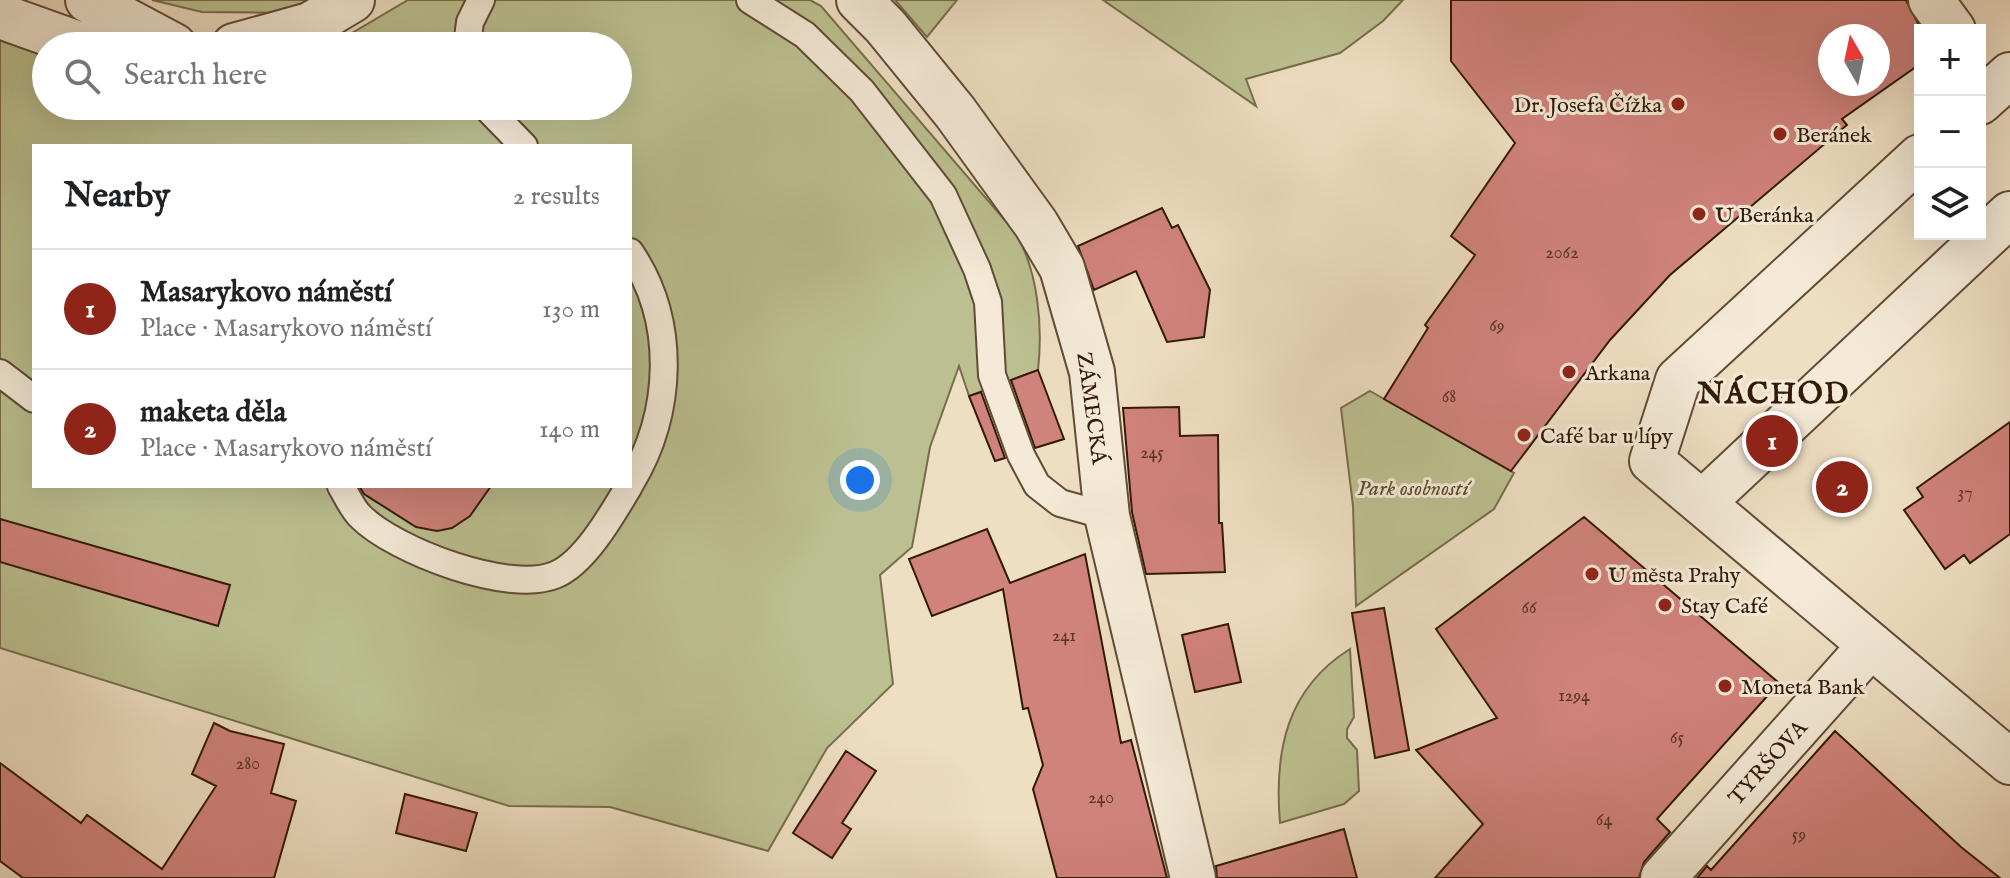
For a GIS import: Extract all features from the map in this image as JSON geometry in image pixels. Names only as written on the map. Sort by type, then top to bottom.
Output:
[{"type":"street","points":[[88,0],[148,32]]},
{"type":"street","points":[[285,32],[310,25],[352,0]]},
{"type":"street","name":"ZÁMECKÁ","points":[[859,0],[885,26],[955,112],[1036,224],[1062,268],[1092,372],[1107,516],[1193,878]]},
{"type":"street","points":[[1931,0],[1949,24]]},
{"type":"street","points":[[0,16],[45,32]]},
{"type":"street","points":[[1914,163],[1678,380],[1652,461],[2010,762]]},
{"type":"street","points":[[1702,503],[2010,214]]},
{"type":"street","name":"TYRŠOVA","points":[[1663,878],[1871,645]]},
{"type":"lane","points":[[469,32],[470,22],[481,0]]},
{"type":"lane","points":[[750,0],[805,35],[862,91],[943,195],[977,269],[988,302],[992,375],[1021,455],[1037,485],[1060,503],[1107,516]]},
{"type":"lane","points":[[499,120],[522,144]]},
{"type":"lane","points":[[632,255],[647,276],[663,336],[665,390],[641,466],[632,480]]},
{"type":"lane","points":[[0,373],[32,397]]},
{"type":"lane","points":[[342,488],[360,517],[402,543],[456,567],[531,581],[558,574],[591,544],[627,488]]},
{"type":"green space","points":[[152,0],[316,0],[295,13],[202,12]]},
{"type":"green space","points":[[408,0],[810,0],[821,6],[1015,232],[1029,263],[1037,299],[1040,335],[1038,370],[969,396],[959,366],[930,447],[912,547],[880,575],[893,684],[827,748],[768,851],[610,807],[509,806],[0,648],[0,37],[32,47],[32,120],[632,120],[632,32],[354,32]]},
{"type":"green space","points":[[895,0],[957,0],[927,37]]},
{"type":"green space","points":[[1103,0],[1403,0],[1383,21],[1340,53],[1246,79],[1256,106]]},
{"type":"green space","name":"Park osobností","points":[[1370,391],[1514,473],[1494,509],[1356,606],[1353,506],[1341,408]]},
{"type":"green space","points":[[1350,649],[1354,717],[1347,729],[1347,738],[1357,750],[1359,791],[1344,804],[1280,823],[1279,771],[1289,724],[1311,683]]},
{"type":"building","points":[[1451,0],[1906,0],[1918,24],[1914,24],[1914,68],[1890,85],[1890,24],[1818,24],[1818,96],[1875,96],[1842,119],[1847,125],[1670,275],[1610,340],[1511,471],[1384,399],[1428,328],[1425,325],[1475,255],[1451,236],[1515,143],[1451,61]]},
{"type":"building","points":[[1162,208],[1172,228],[1178,225],[1210,290],[1204,337],[1167,342],[1136,271],[1094,290],[1078,246]]},
{"type":"building","points":[[1038,370],[1064,439],[1035,448],[1011,380]]},
{"type":"building","points":[[981,392],[1005,458],[995,461],[969,396]]},
{"type":"building","points":[[1179,407],[1180,436],[1218,435],[1219,523],[1222,523],[1225,572],[1146,574],[1132,512],[1123,408]]},
{"type":"building","points":[[2010,422],[2010,534],[1970,563],[1964,555],[1945,569],[1904,510],[1923,497],[1917,488]]},
{"type":"building","points":[[360,488],[490,488],[470,516],[452,528],[437,531],[416,527],[364,494]]},
{"type":"building","points":[[1584,517],[1779,683],[1657,819],[1670,832],[1644,862],[1639,878],[1435,878],[1483,824],[1416,750],[1497,718],[1436,629]]},
{"type":"building","points":[[0,519],[230,585],[218,626],[0,562]]},
{"type":"building","points":[[987,529],[1010,583],[1085,554],[1121,743],[1131,740],[1167,878],[1057,878],[1033,789],[1043,765],[1028,708],[1023,709],[1003,589],[932,616],[909,559]]},
{"type":"building","points":[[1384,608],[1409,750],[1375,758],[1352,613]]},
{"type":"building","points":[[1228,624],[1241,682],[1195,692],[1182,635]]},
{"type":"building","points":[[214,723],[230,731],[284,744],[271,793],[296,801],[274,878],[23,878],[0,861],[0,763],[81,823],[87,815],[162,869],[216,786],[192,774]]},
{"type":"building","points":[[1835,731],[1961,847],[2000,878],[1697,878],[1707,866],[1711,870]]},
{"type":"building","points":[[846,751],[876,771],[842,823],[851,829],[832,858],[793,833]]},
{"type":"building","points":[[405,794],[477,813],[466,851],[396,833]]},
{"type":"building","points":[[1344,829],[1357,878],[1217,878],[1216,866]]},
{"type":"place","name":"Dr. Josefa Čížka","points":[[1678,104]]},
{"type":"place","name":"Beránek","points":[[1780,134]]},
{"type":"place","name":"U Beránka","points":[[1699,214]]},
{"type":"place","name":"Arkana","points":[[1569,372]]},
{"type":"place","name":"Café bar u lípy","points":[[1524,435]]},
{"type":"place","name":"Masarykovo náměstí","points":[[1772,441]]},
{"type":"place","name":"maketa děla","points":[[1842,487]]},
{"type":"place","name":"U města Prahy","points":[[1592,574]]},
{"type":"place","name":"Stay Café","points":[[1665,605]]},
{"type":"place","name":"Moneta Bank","points":[[1725,686]]},
{"type":"district","name":"NÁCHOD","points":[[1774,393]]}]
